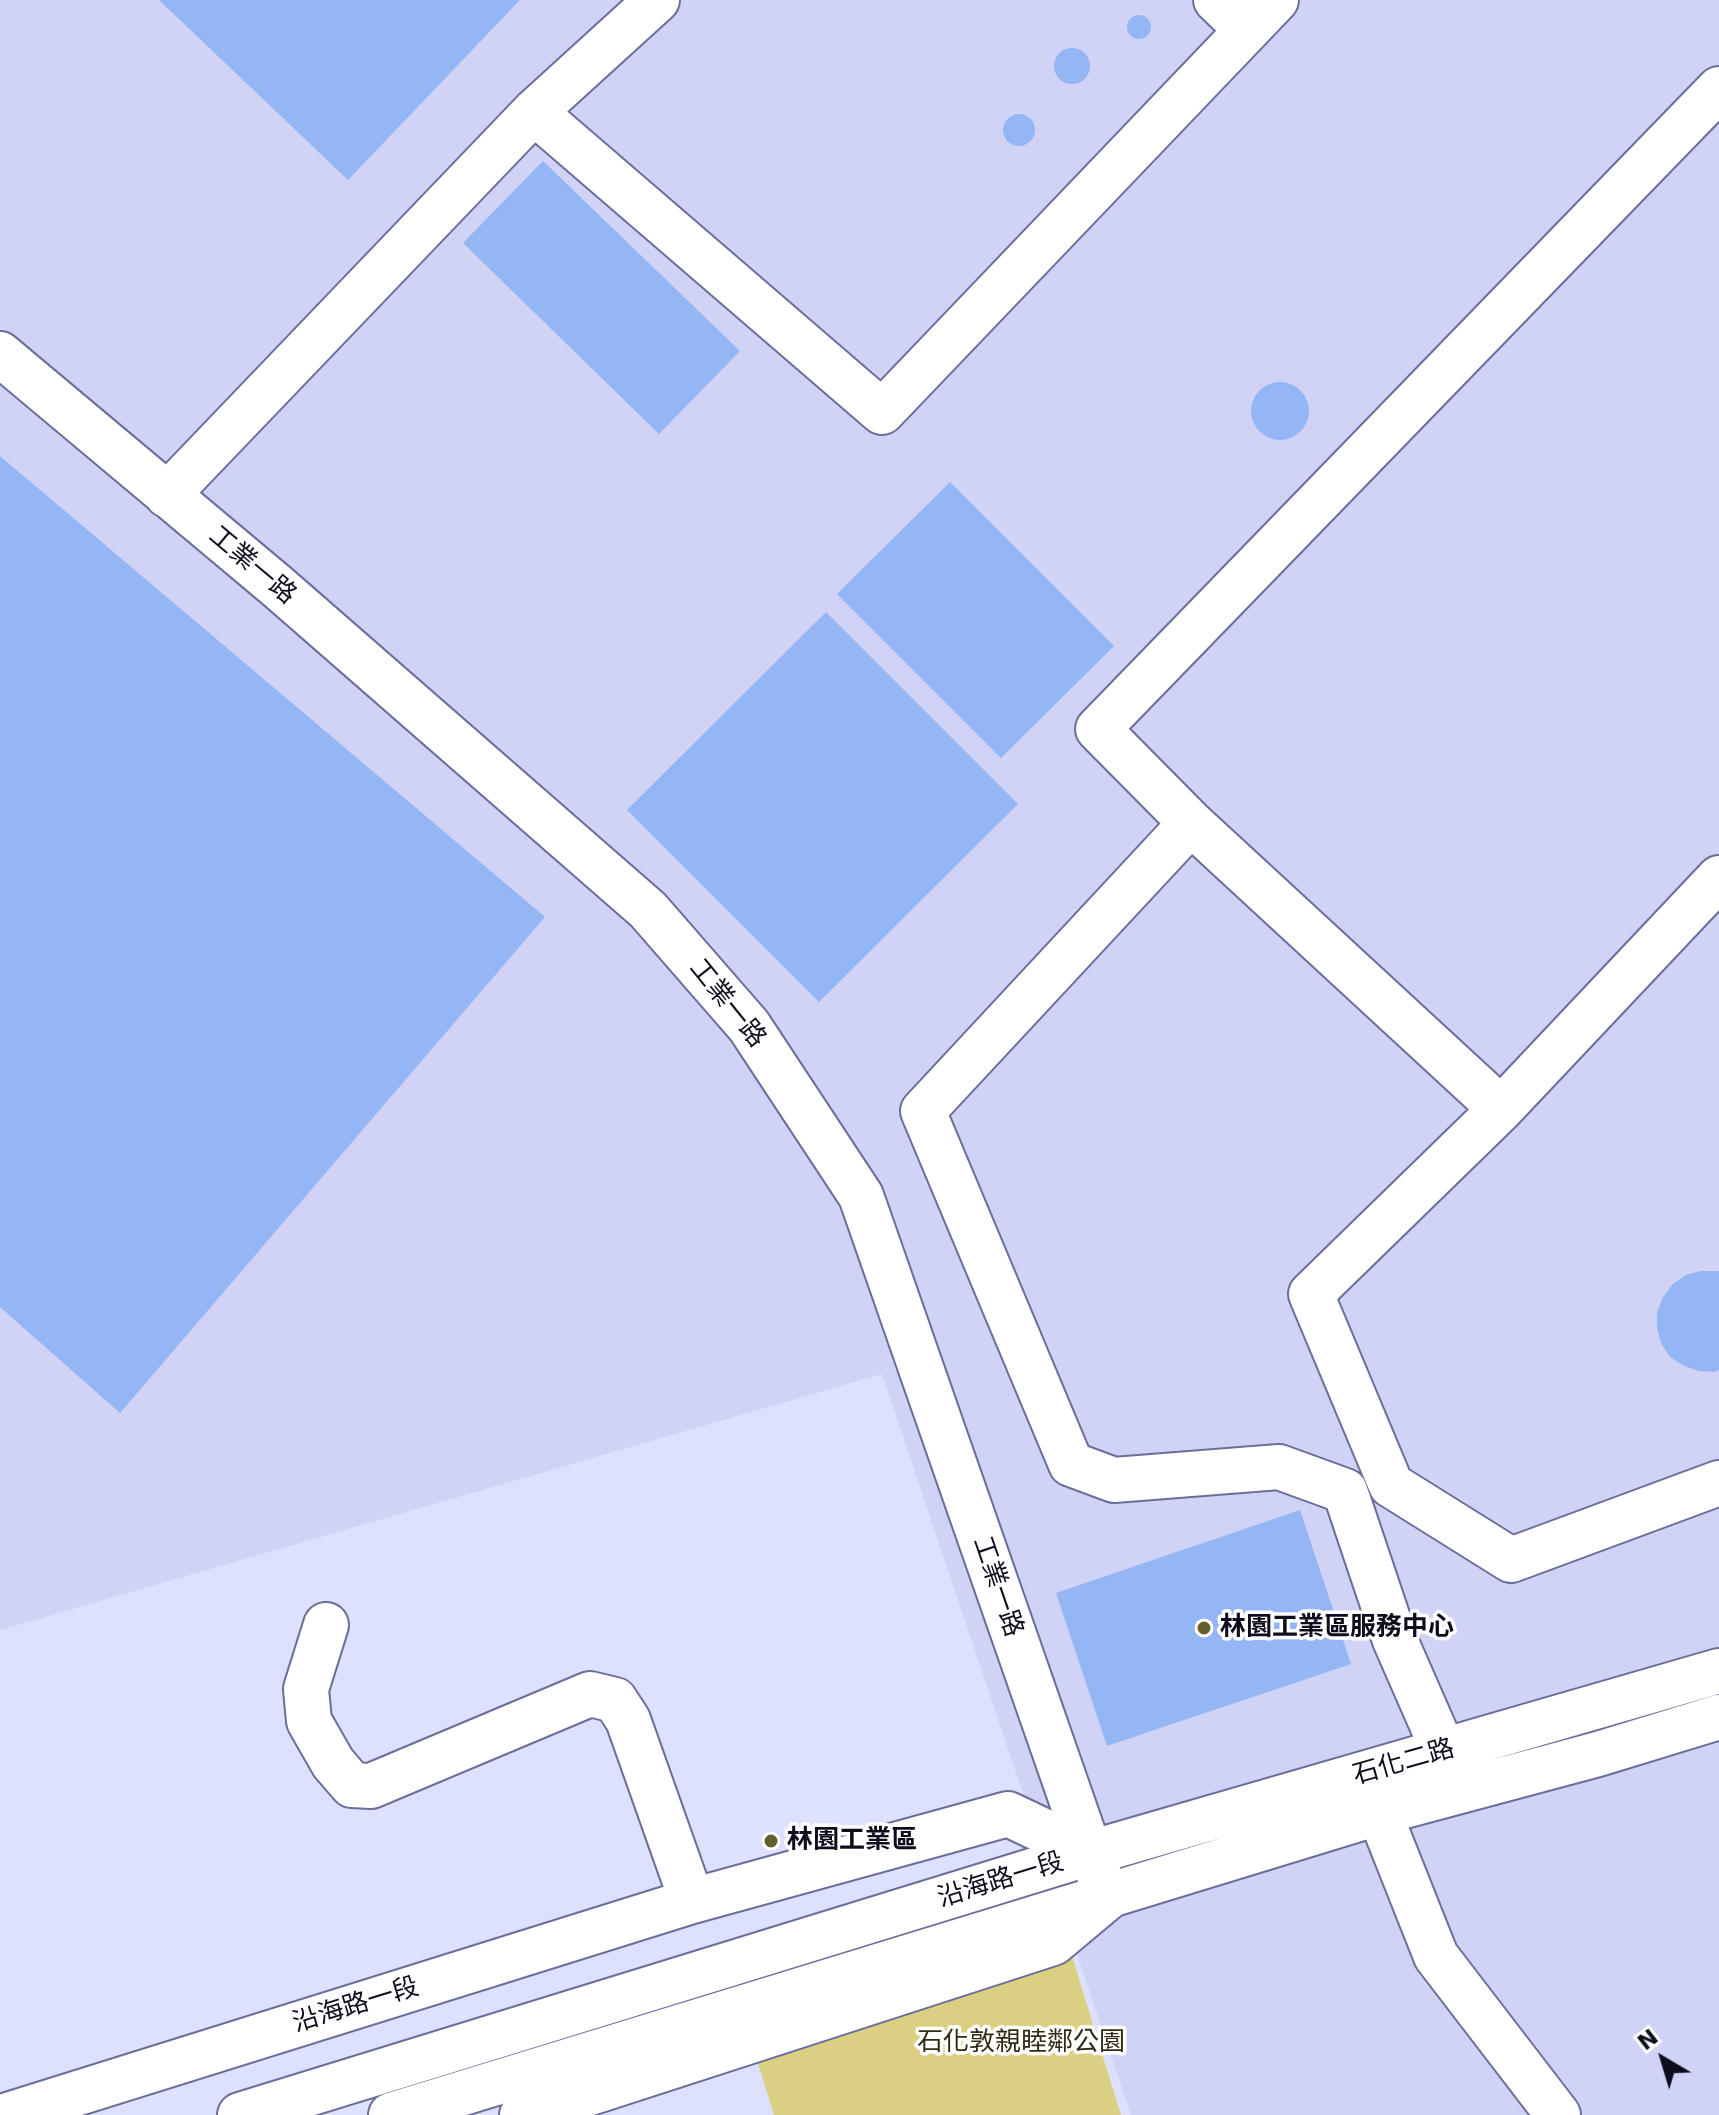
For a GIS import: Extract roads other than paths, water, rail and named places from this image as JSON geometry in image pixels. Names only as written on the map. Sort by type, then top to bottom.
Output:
[{"type":"street","points":[[167,495],[534,112],[657,0]]},
{"type":"street","points":[[534,112],[882,412],[1261,15],[1216,0]]},
{"type":"street","points":[[1501,1109],[1191,823],[1098,729],[1719,89]]},
{"type":"street","name":"工業一路","points":[[0,354],[278,587],[648,910],[749,1026],[861,1196],[1108,1897]]},
{"type":"street","points":[[1191,823],[923,1111],[1071,1464],[1114,1480],[1279,1467],[1345,1491],[1391,1485]]},
{"type":"street","points":[[1719,878],[1501,1109],[1311,1294],[1391,1485],[1511,1560],[1719,1483]]},
{"type":"street","points":[[1345,1491],[1395,1640],[1461,1791]]},
{"type":"street","points":[[326,1625],[306,1689],[309,1721],[333,1763],[352,1785],[371,1786],[590,1694],[615,1700],[628,1720],[692,1901]]},
{"type":"street","name":"石化二路","points":[[1108,1897],[1371,1794],[1445,1751],[1719,1671]]},
{"type":"street","name":"石化二路","points":[[1090,1853],[1371,1794],[1461,1791],[1719,1717]]},
{"type":"street","points":[[1371,1794],[1436,1956],[1558,2115]]},
{"type":"street","name":"沿海路一段","points":[[8,2115],[692,1901],[1008,1814],[1090,1853]]},
{"type":"street","name":"沿海路一段","points":[[240,2115],[1090,1853]]},
{"type":"street","points":[[522,2115],[1053,1943],[1108,1897]]},
{"type":"street","name":"沿海路一段","points":[[391,2115],[1108,1897]]},
{"type":"place","name":"林園工業區服務中心","points":[[1204,1628]]},
{"type":"place","name":"林園工業區","points":[[771,1841]]},
{"type":"park label","name":"石化敦親睦鄰公園","points":[[1021,2043]]}]
